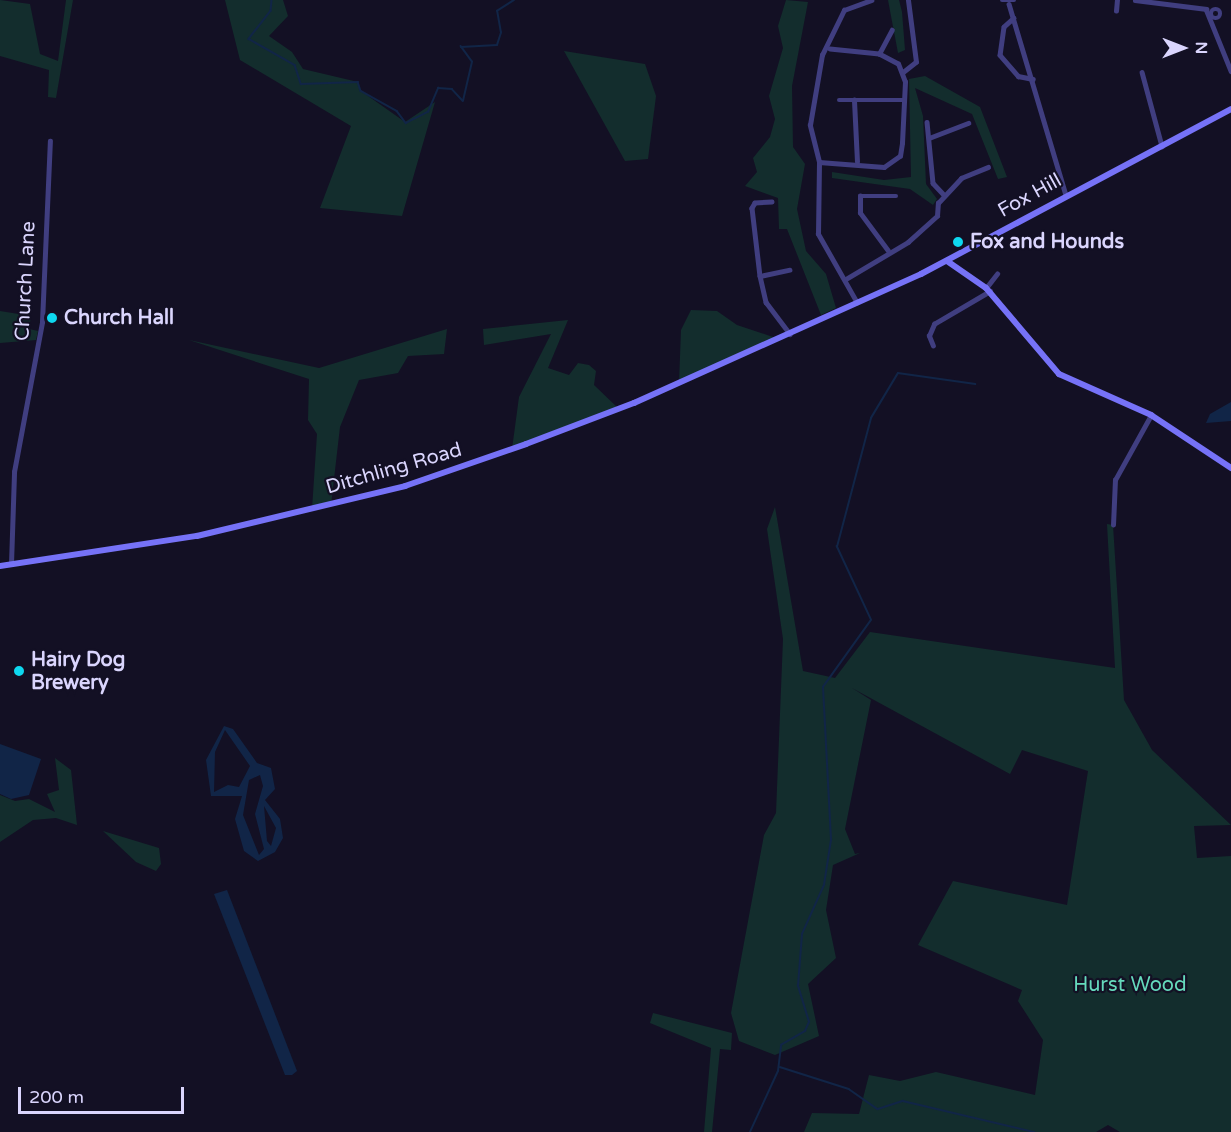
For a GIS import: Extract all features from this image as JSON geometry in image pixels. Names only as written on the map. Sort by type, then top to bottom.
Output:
[{"type":"main road","name":"Fox Hill","points":[[779,339],[947,261],[1066,195],[1231,109]]},
{"type":"main road","points":[[947,261],[988,289],[1050,367],[1151,415],[1231,468]]},
{"type":"main road","name":"Ditchling Road","points":[[0,566],[197,536],[405,486],[627,406],[779,339]]},
{"type":"street","points":[[830,50],[844,10],[871,0]]},
{"type":"street","points":[[903,72],[916,62],[909,0]]},
{"type":"street","points":[[1002,0],[1012,2],[1014,18],[1066,195]]},
{"type":"street","points":[[1116,11],[1117,0]]},
{"type":"street","points":[[1135,0],[1216,9],[1214,19],[1219,52],[1231,71]]},
{"type":"street","points":[[1206,9],[1214,19]]},
{"type":"street","points":[[1014,18],[1004,27],[1000,55],[1018,76],[1033,80]]},
{"type":"street","points":[[879,54],[892,30]]},
{"type":"street","points":[[857,303],[846,279],[818,234],[819,162],[810,124],[822,55],[830,50],[879,54],[903,72]]},
{"type":"street","points":[[819,162],[857,162],[884,167],[900,156],[904,100],[903,72]]},
{"type":"street","points":[[1142,72],[1162,146]]},
{"type":"street","points":[[839,100],[904,100]]},
{"type":"street","points":[[854,100],[857,162]]},
{"type":"street","points":[[927,122],[933,183],[944,195]]},
{"type":"street","points":[[929,138],[968,123]]},
{"type":"street","name":"Church Lane","points":[[11,564],[14,472],[42,322],[50,141]]},
{"type":"street","points":[[846,279],[888,251],[908,242],[937,216],[944,195],[961,178],[988,167]]},
{"type":"street","points":[[888,251],[860,213],[860,196],[896,196]]},
{"type":"street","points":[[772,202],[756,203],[752,208],[760,276],[766,302],[790,334]]},
{"type":"street","points":[[760,276],[789,270]]},
{"type":"street","points":[[933,346],[930,339],[934,324],[988,289],[997,274]]},
{"type":"street","points":[[922,343],[930,339]]},
{"type":"street","points":[[1113,525],[1115,480],[1151,415]]},
{"type":"green space","points":[[0,0],[30,4],[40,54],[58,61],[66,0],[73,0],[56,98],[48,97],[49,70],[0,56]]},
{"type":"green space","points":[[225,0],[283,0],[288,16],[269,36],[292,52],[303,69],[358,82],[361,91],[405,122],[435,102],[402,216],[320,208],[351,126],[240,60]]},
{"type":"green space","points":[[786,0],[808,2],[792,86],[793,147],[805,164],[797,209],[806,251],[826,274],[836,308],[821,315],[787,229],[779,229],[778,198],[745,186],[757,172],[753,158],[770,137],[775,119],[769,96],[783,48],[778,26]]},
{"type":"green space","points":[[888,0],[899,0],[902,12],[905,50],[898,53]]},
{"type":"green space","points":[[564,51],[645,64],[656,96],[648,159],[625,161]]},
{"type":"green space","points":[[925,76],[980,107],[1007,177],[998,179],[972,114],[915,88],[923,116],[926,184],[937,199],[933,205],[910,189],[832,178],[832,172],[884,180],[911,177],[909,79]]},
{"type":"green space","points":[[691,310],[717,311],[737,325],[779,339],[679,383],[681,330]]},
{"type":"green space","points":[[0,311],[31,316],[29,329],[38,331],[36,340],[0,343]]},
{"type":"green space","points":[[568,320],[548,368],[569,375],[578,363],[589,365],[596,371],[594,385],[619,409],[512,449],[519,397],[551,334],[484,345],[483,329]]},
{"type":"green space","points":[[447,329],[444,354],[408,356],[398,373],[359,380],[340,427],[331,505],[312,509],[317,434],[308,420],[309,379],[189,340],[319,368]]},
{"type":"green space","name":"Hurst Wood","points":[[775,507],[803,671],[835,678],[870,632],[1115,668],[1107,524],[1113,525],[1124,700],[1152,750],[1231,825],[1194,826],[1197,858],[1231,856],[1231,1132],[1120,1132],[1108,1125],[1096,1132],[804,1132],[812,1113],[859,1114],[869,1075],[900,1081],[936,1072],[1035,1095],[1043,1040],[1018,1001],[1022,990],[918,945],[953,881],[1067,905],[1088,771],[1022,750],[1010,774],[852,688],[871,700],[845,829],[855,854],[860,853],[833,865],[826,910],[836,958],[808,984],[819,1036],[775,1055],[739,1041],[731,1013],[764,835],[776,813],[783,639],[767,529]]},
{"type":"green space","points":[[55,758],[71,770],[77,825],[56,818],[33,820],[0,842],[0,795],[15,801],[29,799],[55,812],[47,794],[59,790]]},
{"type":"green space","points":[[103,831],[159,848],[161,864],[156,871],[136,862]]},
{"type":"green space","points":[[653,1013],[732,1033],[731,1050],[720,1049],[712,1132],[704,1132],[711,1048],[650,1023]]},
{"type":"water","points":[[1231,402],[1231,421],[1206,423],[1210,414]]},
{"type":"water","points":[[224,726],[233,729],[257,763],[271,768],[275,789],[265,800],[280,819],[283,838],[275,852],[258,861],[244,851],[235,819],[242,796],[211,796],[206,760]],"holes":[[[225,730],[250,766],[239,787],[228,785],[214,792],[215,752]],[[260,775],[263,786],[255,814],[264,849],[259,855],[243,815],[249,780]],[[264,806],[276,828],[271,846],[267,841]]]},
{"type":"water","points":[[0,744],[41,759],[29,795],[11,799],[0,794]]},
{"type":"water","points":[[227,890],[297,1071],[292,1075],[285,1075],[214,894]]},
{"type":"waterway","points":[[272,0],[271,11],[249,39],[295,65],[301,84],[358,82],[361,91],[397,111],[406,123],[428,112],[438,88],[452,89],[463,101],[472,62],[461,47],[497,45],[501,33],[497,11],[514,0]]},
{"type":"waterway","points":[[750,1132],[778,1071],[781,1045],[805,1031],[809,1022],[798,986],[802,934],[824,885],[831,840],[823,687],[871,620],[837,547],[871,418],[898,373],[975,384]]},
{"type":"waterway","points":[[780,1067],[849,1089],[878,1109],[903,1101],[1034,1132]]},
{"type":"place","name":"Fox and Hounds","points":[[958,242]]},
{"type":"place","name":"Church Hall","points":[[52,318]]},
{"type":"place","name":"Hairy Dog Brewery","points":[[19,671]]}]
